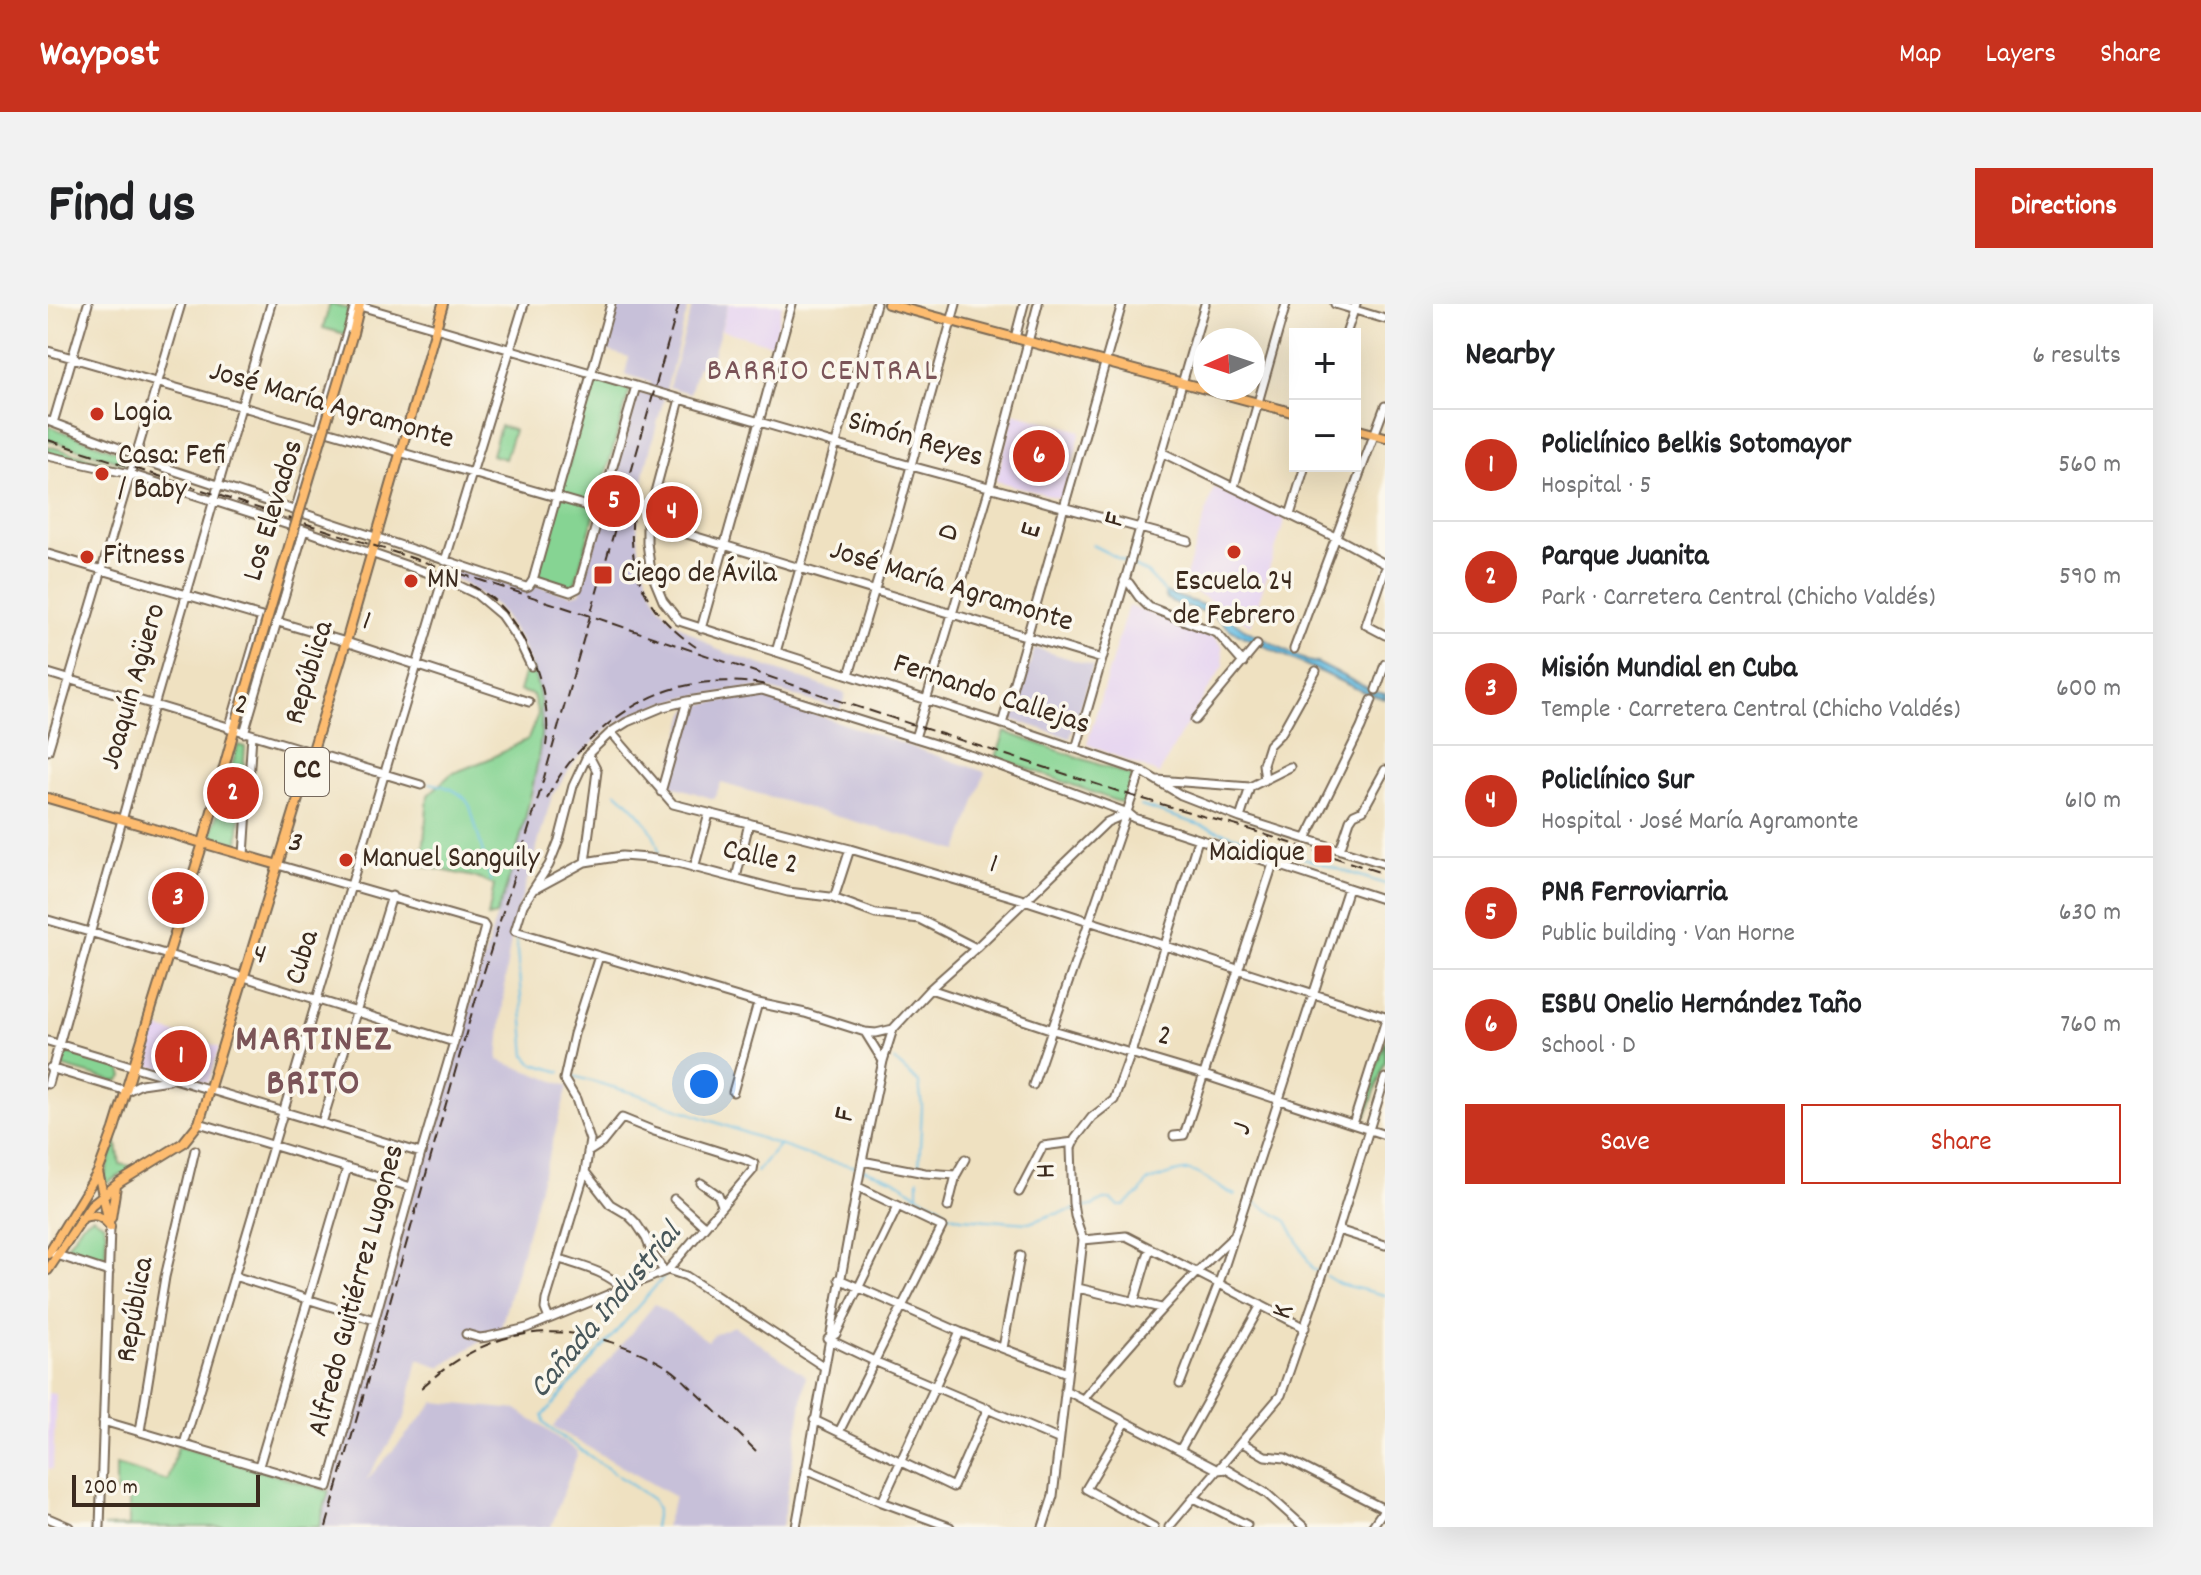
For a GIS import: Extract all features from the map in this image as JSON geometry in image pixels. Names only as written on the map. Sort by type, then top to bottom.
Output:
[{"type":"main road","name":"República","points":[[103,1194],[183,1143],[199,1123],[346,642],[443,304]]},
{"type":"main road","points":[[888,304],[1289,411]]},
{"type":"main road","name":"Los Elevados","points":[[240,732],[237,720],[353,333],[357,305]]},
{"type":"main road","points":[[1361,430],[1385,437]]},
{"type":"main road","name":"CC","points":[[48,1270],[51,1253],[98,1172],[127,1091],[240,732]]},
{"type":"main road","name":"3","points":[[48,798],[278,865]]},
{"type":"main road","points":[[98,1172],[110,1227]]},
{"type":"main road","points":[[110,1227],[116,1186]]},
{"type":"main road","name":"CC","points":[[51,1253],[103,1194]]},
{"type":"main road","points":[[81,1218],[92,1214],[102,1217],[110,1227]]},
{"type":"street","points":[[88,304],[50,422],[132,453],[136,458],[526,587],[533,580],[611,304]]},
{"type":"street","points":[[48,751],[181,304]]},
{"type":"street","name":"Joaquín Agüero","points":[[48,1084],[50,1068],[271,304]]},
{"type":"street","points":[[445,561],[524,304]]},
{"type":"street","points":[[701,629],[792,304]]},
{"type":"street","points":[[776,652],[876,304]]},
{"type":"street","points":[[849,675],[956,304]]},
{"type":"street","points":[[1015,338],[1024,304]]},
{"type":"street","name":"D","points":[[915,738],[990,487],[1038,304]]},
{"type":"street","name":"E","points":[[1002,724],[1122,304]]},
{"type":"street","name":"F","points":[[1076,749],[1205,304]]},
{"type":"street","points":[[1234,487],[1286,304]]},
{"type":"street","points":[[1335,304],[1355,307],[1385,319]]},
{"type":"street","points":[[295,511],[357,305]]},
{"type":"street","name":"Simón Reyes","points":[[357,305],[911,466],[1188,541]]},
{"type":"street","points":[[1348,328],[1355,307]]},
{"type":"street","name":"José María Agramonte","points":[[48,351],[601,510]]},
{"type":"street","points":[[533,580],[570,592],[578,588],[636,386]]},
{"type":"street","name":"Fernando Callejas","points":[[680,399],[647,522],[651,572],[663,601],[679,621],[1141,771],[1181,795],[1240,818],[1385,864]]},
{"type":"street","points":[[1294,649],[1385,406]]},
{"type":"street","points":[[1161,452],[1337,538],[1385,567],[1366,625],[1385,635]]},
{"type":"street","points":[[48,456],[130,474],[443,578],[476,594],[501,615],[531,666]]},
{"type":"street","points":[[1290,515],[1303,472]]},
{"type":"street","name":"José María Agramonte","points":[[647,522],[1102,659]]},
{"type":"street","points":[[240,732],[304,530]]},
{"type":"street","name":"1","points":[[48,554],[346,642],[529,702]]},
{"type":"street","name":"Cuba","points":[[184,1444],[443,578]]},
{"type":"street","points":[[1125,579],[1149,607],[1217,633],[1243,663]]},
{"type":"street","points":[[244,855],[240,732],[262,617]]},
{"type":"street","points":[[1195,720],[1257,645]]},
{"type":"street","points":[[1376,690],[1385,664]]},
{"type":"street","points":[[1265,780],[1263,764],[1269,745],[1282,732],[1316,671]]},
{"type":"street","name":"2","points":[[48,673],[421,785]]},
{"type":"street","points":[[893,1029],[865,1032],[515,931],[523,905],[549,865],[573,786],[588,754],[611,732],[645,714],[687,701],[762,690],[973,756],[1128,813],[1134,818],[1385,900]]},
{"type":"street","points":[[1306,839],[1372,700]]},
{"type":"street","points":[[661,792],[687,701]]},
{"type":"street","name":"1","points":[[611,732],[673,804],[850,849],[1024,900],[1385,1020]]},
{"type":"street","points":[[585,862],[597,771],[588,754]]},
{"type":"street","points":[[1154,780],[1250,787],[1290,767]]},
{"type":"street","points":[[1340,850],[1350,820],[1363,810],[1385,770]]},
{"type":"street","points":[[1033,1085],[1141,771]]},
{"type":"street","points":[[1240,818],[1250,787]]},
{"type":"street","name":"F","points":[[796,1527],[839,1279],[883,1061],[893,1029],[930,989],[1107,822],[1128,813]]},
{"type":"street","points":[[694,868],[709,814]]},
{"type":"street","points":[[736,878],[749,823]]},
{"type":"street","name":"H","points":[[1043,1527],[1053,1496],[1083,1240],[1073,1203],[1071,1148],[1092,1117],[1114,1100],[1198,840]]},
{"type":"street","points":[[834,898],[850,849]]},
{"type":"street","name":"Calle 2","points":[[532,891],[585,862],[622,856],[670,861],[788,892],[834,898],[876,914],[919,919],[976,948]]},
{"type":"street","points":[[1174,1136],[1184,1135],[1273,864]]},
{"type":"street","name":"3","points":[[278,865],[483,924]]},
{"type":"street","name":"J","points":[[1180,1384],[1219,1283],[1348,888]]},
{"type":"street","points":[[322,1123],[392,896]]},
{"type":"street","name":"4","points":[[48,920],[454,1042]]},
{"type":"street","name":"Alfredo Guitiérrez Lugones","points":[[259,1466],[328,1487],[484,936],[483,924]]},
{"type":"street","points":[[549,1319],[546,1300],[585,1172],[590,1140],[576,1099],[564,1079],[574,1034],[599,956]]},
{"type":"street","name":"2","points":[[930,989],[1385,1135]]},
{"type":"street","points":[[733,1092],[758,1003]]},
{"type":"street","points":[[1353,1124],[1385,1020]]},
{"type":"street","points":[[865,1032],[883,1061]]},
{"type":"street","points":[[48,1041],[421,1153]]},
{"type":"street","points":[[50,1068],[127,1091],[141,1084],[174,1080]]},
{"type":"street","name":"K","points":[[1169,1527],[1281,1395],[1338,1230],[1385,1078]]},
{"type":"street","points":[[466,1334],[480,1338],[527,1328],[666,1270],[753,1170],[754,1164],[622,1118],[602,1143],[588,1152]]},
{"type":"street","points":[[199,1123],[411,1187]]},
{"type":"street","points":[[1019,1192],[1043,1146],[1074,1142]]},
{"type":"street","name":"República","points":[[140,1431],[165,1277],[195,1150]]},
{"type":"street","points":[[948,1207],[956,1175],[965,1159]]},
{"type":"street","points":[[862,1161],[925,1173],[956,1175]]},
{"type":"street","points":[[103,1421],[259,1466],[347,1168]]},
{"type":"street","points":[[585,1172],[610,1204],[636,1223],[652,1253],[666,1270],[686,1276],[823,1366]]},
{"type":"street","points":[[701,1183],[718,1195],[722,1205]]},
{"type":"street","points":[[839,1432],[942,1227],[858,1187]]},
{"type":"street","points":[[674,1199],[704,1226]]},
{"type":"street","points":[[828,1339],[836,1334],[898,1206]]},
{"type":"street","points":[[100,1527],[110,1227]]},
{"type":"street","points":[[1338,1230],[1385,1245]]},
{"type":"street","points":[[1083,1399],[1161,1308],[1235,1235]]},
{"type":"street","points":[[1083,1240],[1126,1236],[1305,1328]]},
{"type":"street","points":[[1134,1302],[1150,1248]]},
{"type":"street","points":[[51,1253],[109,1272]]},
{"type":"street","points":[[1003,1348],[1020,1256]]},
{"type":"street","points":[[560,1259],[603,1275],[623,1289]]},
{"type":"street","points":[[234,1276],[374,1320]]},
{"type":"street","points":[[839,1279],[960,1332],[1067,1373]]},
{"type":"street","points":[[1078,1288],[1161,1308]]},
{"type":"street","points":[[1180,1450],[1261,1305]]},
{"type":"street","points":[[882,1502],[960,1332]]},
{"type":"street","points":[[828,1339],[1058,1439]]},
{"type":"street","points":[[1065,1390],[1218,1470],[1226,1469],[1266,1493],[1304,1527]]},
{"type":"street","points":[[814,1420],[953,1487],[988,1408]]},
{"type":"street","points":[[1126,1422],[1086,1489],[1154,1527]]},
{"type":"street","points":[[1241,1442],[1265,1456],[1285,1458],[1385,1509],[1372,1527]]},
{"type":"street","points":[[806,1469],[950,1527]]},
{"type":"street","points":[[1194,1498],[1247,1525]]},
{"type":"street","points":[[48,1518],[69,1527]]},
{"type":"street","points":[[1135,1527],[1141,1519]]},
{"type":"shaded area","points":[[618,304],[689,304],[645,469],[637,524],[639,549],[660,606],[675,622],[716,649],[846,694],[840,709],[762,687],[683,698],[644,709],[611,726],[575,761],[552,796],[513,928],[498,1060],[568,1086],[501,1327],[441,1367],[418,1359],[405,1417],[365,1482],[435,1402],[518,1410],[578,1452],[551,1527],[319,1527],[427,1146],[531,802],[539,758],[542,716],[535,676],[520,640],[496,605],[445,574],[447,567],[523,589],[533,585],[573,595],[580,593],[638,392],[647,395],[651,382],[625,374],[629,357],[605,350]]},
{"type":"shaded area","points":[[693,304],[728,304],[709,369],[698,366],[690,393],[669,387]]},
{"type":"shaded area","points":[[728,304],[782,304],[774,345],[721,330]]},
{"type":"shaded area","points":[[1014,413],[1081,431],[1063,499],[996,481]]},
{"type":"shaded area","name":"Escuela 24 de Febrero","points":[[1214,487],[1285,519],[1251,625],[1183,585]]},
{"type":"shaded area","points":[[1128,606],[1213,636],[1222,646],[1224,665],[1159,774],[1087,744]]},
{"type":"shaded area","points":[[1035,648],[1093,666],[1070,738],[1011,719]]},
{"type":"shaded area","points":[[759,695],[985,772],[958,851],[721,783],[714,799],[673,786],[668,780],[686,713],[692,706]]},
{"type":"shaded area","points":[[153,1027],[219,1047],[208,1083],[143,1064]]},
{"type":"shaded area","points":[[655,1304],[708,1341],[714,1334],[734,1326],[806,1376],[782,1527],[665,1527],[675,1497],[553,1427]]},
{"type":"shaded area","points":[[48,1393],[56,1394],[53,1469],[48,1469]]},
{"type":"green space","points":[[330,304],[352,310],[345,334],[323,328]]},
{"type":"green space","points":[[593,378],[630,389],[574,587],[537,576]]},
{"type":"green space","points":[[48,426],[130,456],[131,462],[128,464],[48,440]]},
{"type":"green space","points":[[500,426],[514,430],[505,459],[492,455]]},
{"type":"green space","points":[[48,446],[128,468],[127,471],[48,455]]},
{"type":"green space","points":[[531,666],[541,704],[538,762],[509,879],[496,915],[488,917],[494,885],[474,877],[422,866],[428,795],[451,774],[528,739],[538,714],[533,695],[519,691],[524,674]]},
{"type":"green space","points":[[1005,732],[1132,776],[1124,804],[996,757]]},
{"type":"green space","points":[[238,745],[245,747],[238,846],[210,839]]},
{"type":"green space","points":[[1385,1039],[1385,1061],[1364,1117],[1361,1113]]},
{"type":"green space","points":[[65,1052],[120,1067],[123,1077],[113,1081],[64,1067],[61,1059]]},
{"type":"green space","points":[[116,1138],[120,1164],[136,1167],[105,1184],[105,1176]]},
{"type":"green space","points":[[93,1217],[104,1224],[105,1263],[64,1250],[83,1223]]},
{"type":"green space","points":[[178,1446],[329,1491],[319,1527],[104,1527],[129,1526],[129,1496],[116,1493],[116,1465],[168,1481]]},
{"type":"water","points":[[1167,593],[1218,610],[1244,629],[1307,661],[1385,694],[1385,699],[1243,636],[1211,613],[1181,606],[1167,599]]},
{"type":"waterway","points":[[1092,545],[1147,573],[1168,596]]},
{"type":"waterway","points":[[430,783],[453,790],[463,796],[470,806],[491,881]]},
{"type":"waterway","points":[[616,791],[649,826],[659,852]]},
{"type":"waterway","points":[[1141,806],[1385,884]]},
{"type":"waterway","points":[[516,939],[526,1056],[532,1063],[561,1072]]},
{"type":"waterway","points":[[894,1060],[919,1083],[922,1107],[919,1168]]},
{"type":"waterway","points":[[570,1075],[637,1094],[813,1157],[857,1167]]},
{"type":"waterway","name":"Cañada Industrial","points":[[756,1172],[780,1144]]},
{"type":"waterway","points":[[863,1169],[895,1180],[939,1205],[948,1214],[961,1218],[1029,1223],[1104,1200],[1124,1206],[1140,1193],[1147,1182],[1181,1171],[1196,1173],[1235,1195]]},
{"type":"waterway","points":[[918,1179],[918,1193]]},
{"type":"waterway","points":[[1250,1199],[1287,1221],[1312,1268],[1320,1273]]},
{"type":"waterway","name":"Cañada Industrial","points":[[654,1527],[657,1510],[652,1499],[549,1428],[543,1416],[667,1273]]},
{"type":"waterway","points":[[1326,1276],[1339,1284],[1385,1295]]},
{"type":"railway","points":[[326,1527],[478,991],[535,809],[679,304]]},
{"type":"railway","points":[[48,440],[591,616],[846,703],[1385,874]]},
{"type":"railway","points":[[635,499],[632,544],[641,583],[662,617],[696,647]]},
{"type":"railway","points":[[470,584],[493,599],[508,615],[529,649],[546,709],[546,746]]},
{"type":"railway","points":[[547,799],[566,767],[591,739],[611,722],[651,697],[672,689],[718,681],[768,685]]},
{"type":"railway","points":[[421,1388],[459,1359],[498,1341],[541,1332],[588,1336],[629,1348],[671,1369],[756,1451]]},
{"type":"place","name":"Logia","points":[[97,414]]},
{"type":"place","name":"ESBU Onelio Hernández Taño","points":[[1039,456]]},
{"type":"place","name":"Casa: Fefi / Baby","points":[[102,474]]},
{"type":"place","name":"PNR Ferroviarria","points":[[614,501]]},
{"type":"place","name":"Policlínico Sur","points":[[672,512]]},
{"type":"place","name":"Escuela 24 de Febrero","points":[[1234,552]]},
{"type":"place","name":"Fitness","points":[[87,557]]},
{"type":"place","name":"Ciego de Ávila","points":[[603,575]]},
{"type":"place","name":"MN","points":[[411,581]]},
{"type":"place","name":"Parque Juanita","points":[[233,793]]},
{"type":"place","name":"Maidique","points":[[1323,854]]},
{"type":"place","name":"Manuel Sanguily","points":[[346,860]]},
{"type":"place","name":"Misión Mundial en Cuba","points":[[178,898]]},
{"type":"place","name":"Policlínico Belkis Sotomayor","points":[[181,1056]]},
{"type":"district","name":"BARRIO CENTRAL","points":[[823,373]]},
{"type":"district","name":"MARTINEZ BRITO","points":[[314,1063]]}]
